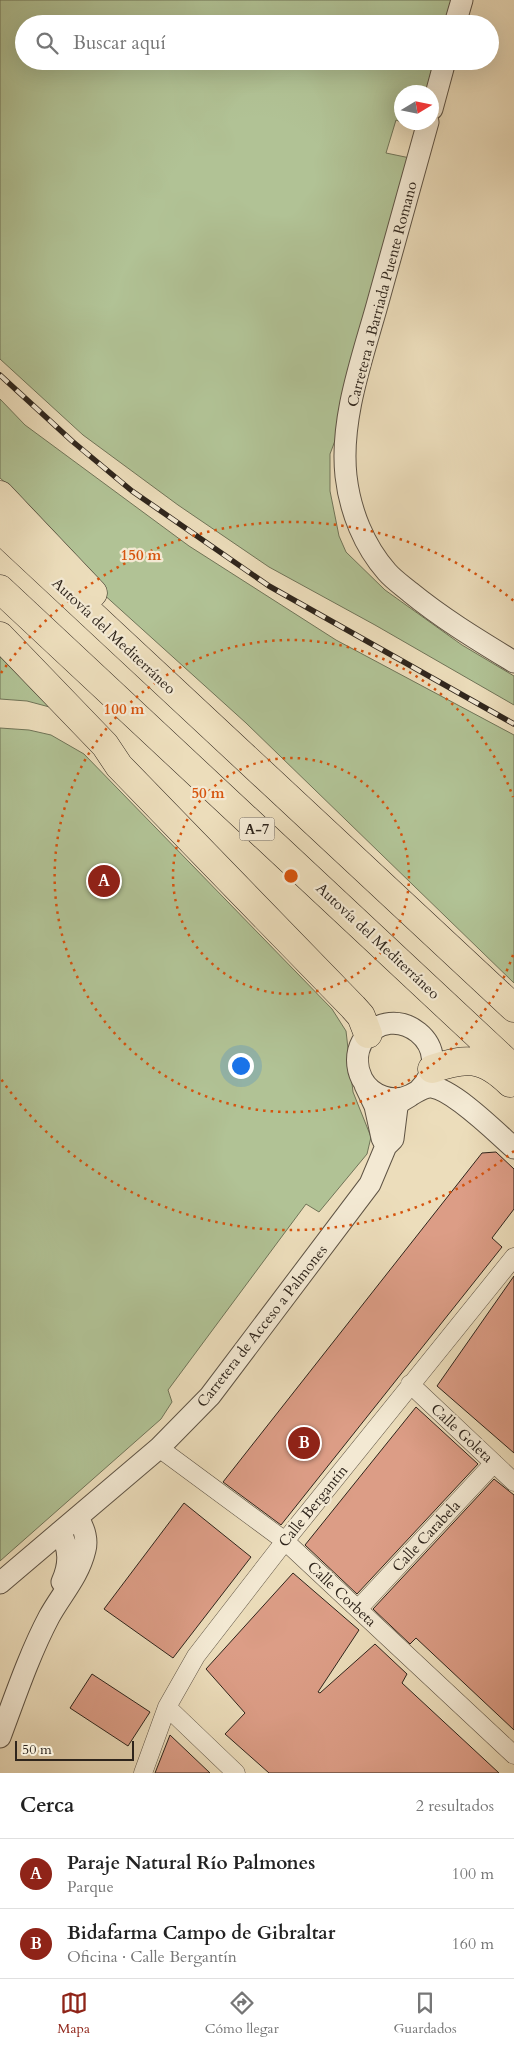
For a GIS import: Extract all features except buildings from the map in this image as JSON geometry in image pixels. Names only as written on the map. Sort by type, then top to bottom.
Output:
[{"type":"highway","points":[[0,495],[154,656],[172,690]]},
{"type":"highway","name":"Autovía del Mediterráneo","points":[[0,529],[514,1008]]},
{"type":"highway","name":"Autovía del Mediterráneo","points":[[0,589],[514,1069]]},
{"type":"highway","points":[[0,636],[105,745],[119,766],[353,1007],[361,1016],[368,1034]]},
{"type":"highway","points":[[432,1069],[462,1060],[476,1061],[495,1069],[514,1087]]},
{"type":"street","points":[[458,15],[462,0]]},
{"type":"street","points":[[439,85],[443,70]]},
{"type":"street","name":"Carretera a Barriada Puente Romano","points":[[426,130],[356,384],[346,446],[346,475],[350,501],[358,526],[371,551],[388,573],[423,603],[465,633],[514,662]]},
{"type":"street","points":[[386,1146],[382,1138],[375,1106],[362,1080],[357,1063],[360,1045],[368,1034],[380,1026],[389,1024],[407,1025],[415,1029],[428,1042],[431,1050],[432,1069],[424,1085],[414,1094]]},
{"type":"street","points":[[362,1080],[368,1088],[383,1097],[401,1099],[428,1087],[434,1088],[458,1100],[514,1148]]},
{"type":"street","name":"Carretera de Acceso a Palmones","points":[[0,1583],[159,1448],[210,1396],[370,1184],[386,1146],[393,1139],[397,1107],[400,1102],[414,1094]]},
{"type":"street","name":"Calle Bergantín","points":[[143,1773],[167,1707],[196,1656],[285,1541],[514,1256]]},
{"type":"street","name":"Calle Goleta","points":[[410,1384],[514,1482]]},
{"type":"street","name":"Calle Corbeta","points":[[159,1448],[285,1541],[514,1755]]},
{"type":"street","name":"Calle Carabela","points":[[358,1609],[494,1464]]},
{"type":"street","points":[[50,1614],[69,1588],[83,1558],[86,1541],[78,1518]]},
{"type":"street","points":[[0,1737],[67,1569],[69,1557],[67,1546],[60,1532]]},
{"type":"street","points":[[167,1707],[236,1773]]},
{"type":"green space","points":[[0,0],[453,0],[449,15],[15,15],[15,70],[434,70],[430,85],[394,85],[394,127],[386,153],[410,158],[339,430],[330,454],[330,491],[339,536],[346,552],[385,590],[462,645],[514,676],[514,705],[269,567],[178,505],[83,435],[0,359]]},
{"type":"green space","points":[[0,399],[25,425],[189,546],[336,640],[514,735],[514,983],[246,723],[101,592],[14,490],[0,478]]},
{"type":"green space","points":[[0,649],[57,709],[27,701],[0,699]]},
{"type":"green space","points":[[0,728],[29,730],[51,735],[84,754],[332,1009],[346,1031],[353,1092],[371,1137],[367,1154],[319,1212],[306,1204],[168,1390],[172,1402],[161,1419],[0,1561]]},
{"type":"railway","points":[[0,375],[72,441],[132,491],[269,586],[514,724]]},
{"type":"place","name":"Paraje Natural Río Palmones","points":[[104,881]]},
{"type":"place","name":"Bidafarma Campo de Gibraltar","points":[[304,1443]]}]
